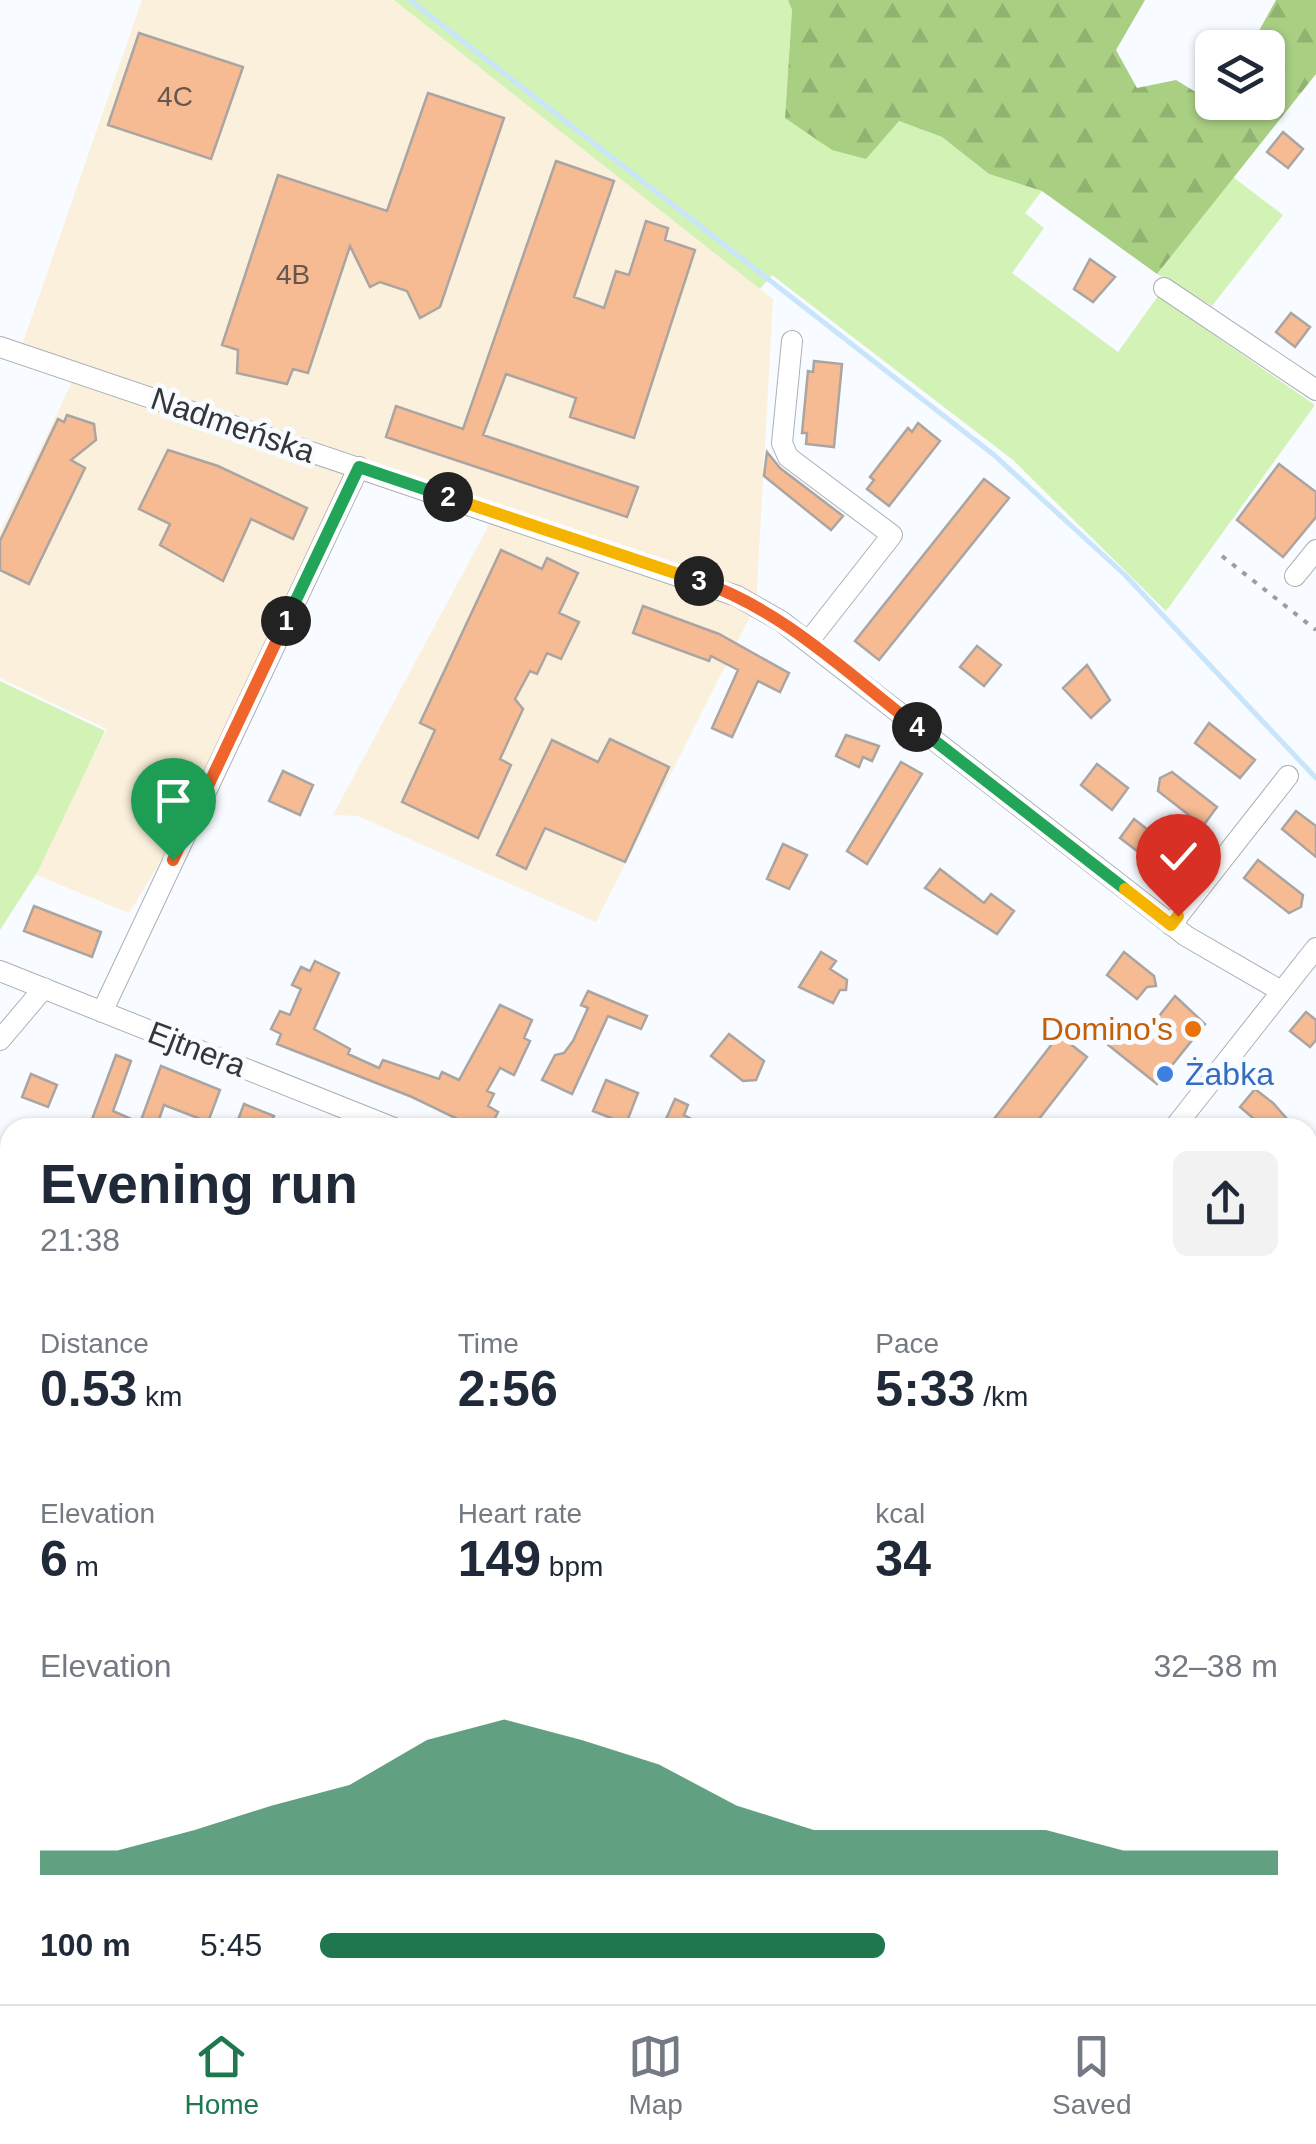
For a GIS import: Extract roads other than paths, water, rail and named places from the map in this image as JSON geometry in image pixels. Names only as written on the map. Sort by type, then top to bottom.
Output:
[{"type":"street","points":[[1164,288],[1316,390]]},
{"type":"street","points":[[792,342],[782,442],[788,457],[892,535],[808,642]]},
{"type":"street","name":"Nadmeńska","points":[[0,346],[710,585],[760,608],[1171,925],[1281,992]]},
{"type":"street","points":[[102,1012],[359,467]]},
{"type":"street","points":[[1295,576],[1316,550]]},
{"type":"street","points":[[1171,925],[1288,776]]},
{"type":"street","points":[[1182,1118],[1316,948]]},
{"type":"street","name":"Ejtnera","points":[[0,971],[369,1118]]},
{"type":"street","points":[[0,1040],[44,988]]},
{"type":"waterway","points":[[410,0],[994,455],[1125,575],[1316,778]]},
{"type":"place","name":"Domino's","points":[[1193,1029]]},
{"type":"place","name":"Żabka","points":[[1165,1074]]}]
